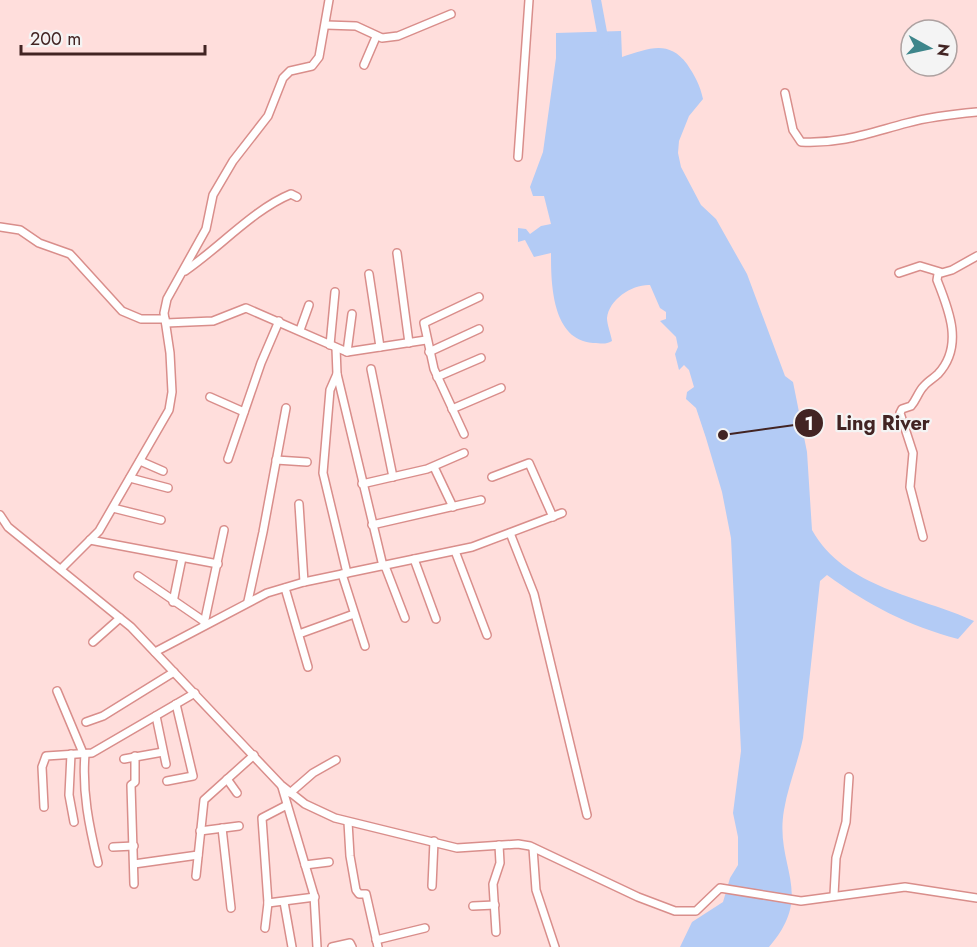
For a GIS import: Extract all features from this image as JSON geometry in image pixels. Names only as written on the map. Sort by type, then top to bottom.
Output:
[{"type":"street","points":[[61,569],[99,531],[169,410],[171,382],[166,321],[167,299],[206,229],[211,201],[218,185],[267,116],[286,73],[315,63],[326,25],[329,0]]},
{"type":"street","points":[[518,157],[529,0]]},
{"type":"street","points":[[326,25],[356,26],[376,37],[398,36],[452,14]]},
{"type":"street","points":[[364,65],[376,37]]},
{"type":"street","points":[[785,93],[793,130],[801,142],[843,141],[907,123],[977,112]]},
{"type":"street","points":[[183,272],[208,256],[272,204],[291,194],[297,197]]},
{"type":"street","points":[[0,227],[20,230],[39,243],[70,254],[122,311],[129,315],[152,321],[213,321],[246,308],[347,352],[426,340]]},
{"type":"street","points":[[397,253],[409,343]]},
{"type":"street","points":[[899,273],[920,266],[940,272],[952,270],[977,256]]},
{"type":"street","points":[[923,537],[910,487],[913,453],[900,413],[902,409],[911,406],[924,386],[946,364],[951,348],[951,316],[937,280],[940,272]]},
{"type":"street","points":[[369,273],[380,347]]},
{"type":"street","points":[[335,292],[333,347],[337,374],[372,525],[384,566],[405,618]]},
{"type":"street","points":[[464,434],[437,377],[426,340],[424,323],[479,297]]},
{"type":"street","points":[[300,330],[309,305]]},
{"type":"street","points":[[347,352],[352,314]]},
{"type":"street","points":[[228,459],[271,336],[279,321]]},
{"type":"street","points":[[429,352],[479,328]]},
{"type":"street","points":[[437,377],[481,358]]},
{"type":"street","points":[[371,369],[393,477]]},
{"type":"street","points":[[337,374],[330,390],[323,473],[344,574],[365,646]]},
{"type":"street","points":[[452,409],[501,388]]},
{"type":"street","points":[[210,397],[244,412]]},
{"type":"street","points":[[248,601],[286,408]]},
{"type":"street","points":[[362,484],[434,467],[464,453]]},
{"type":"street","points":[[276,460],[307,462]]},
{"type":"street","points":[[140,461],[163,471]]},
{"type":"street","points":[[492,477],[529,462],[553,517]]},
{"type":"street","points":[[434,467],[453,507]]},
{"type":"street","points":[[130,478],[168,488]]},
{"type":"street","points":[[372,525],[482,500]]},
{"type":"street","points":[[299,504],[304,582]]},
{"type":"street","points":[[113,508],[161,520]]},
{"type":"street","points":[[155,652],[204,623],[248,601],[285,588],[472,547],[562,513]]},
{"type":"street","points":[[0,515],[8,527],[120,618],[290,793],[305,804],[348,822],[457,848],[518,844],[534,848],[595,878],[675,911],[696,911],[720,888],[801,901],[834,895],[916,887],[977,898]]},
{"type":"street","points":[[204,623],[224,530]]},
{"type":"street","points":[[510,533],[534,594],[587,815]]},
{"type":"street","points":[[90,540],[218,564]]},
{"type":"street","points":[[455,551],[487,636]]},
{"type":"street","points":[[173,602],[182,558]]},
{"type":"street","points":[[414,560],[436,619]]},
{"type":"street","points":[[138,576],[204,623]]},
{"type":"street","points":[[285,588],[308,667]]},
{"type":"street","points":[[299,634],[354,614]]},
{"type":"street","points":[[93,642],[120,618]]},
{"type":"street","points":[[86,722],[103,716],[174,672]]},
{"type":"street","points":[[57,691],[84,754],[84,790],[88,825],[98,863]]},
{"type":"street","points":[[44,807],[43,760],[53,754],[92,753],[195,693]]},
{"type":"street","points":[[166,781],[193,776],[176,704]]},
{"type":"street","points":[[156,716],[166,764]]},
{"type":"street","points":[[124,759],[164,752]]},
{"type":"street","points":[[71,754],[69,795],[74,822]]},
{"type":"street","points":[[196,876],[204,800],[254,755]]},
{"type":"street","points":[[134,884],[132,785],[135,782],[135,756]]},
{"type":"street","points":[[290,793],[313,773],[336,760]]},
{"type":"street","points":[[834,895],[836,858],[846,822],[849,777]]},
{"type":"street","points":[[227,779],[237,793]]},
{"type":"street","points":[[281,785],[315,897],[317,947]]},
{"type":"street","points":[[265,928],[268,903],[262,818],[287,805]]},
{"type":"street","points":[[348,822],[350,856],[356,890],[359,894],[366,894],[377,943],[425,928]]},
{"type":"street","points":[[200,831],[239,826]]},
{"type":"street","points":[[222,828],[231,908]]},
{"type":"street","points":[[432,886],[434,842]]},
{"type":"street","points":[[496,932],[493,884],[500,863],[499,845]]},
{"type":"street","points":[[113,847],[134,846]]},
{"type":"street","points":[[534,848],[536,890],[555,947]]},
{"type":"street","points":[[134,864],[198,855]]},
{"type":"street","points":[[305,865],[329,862]]},
{"type":"street","points":[[268,903],[315,897]]},
{"type":"street","points":[[284,902],[292,947]]},
{"type":"street","points":[[472,906],[495,905]]},
{"type":"street","points":[[332,947],[350,943],[352,947]]},
{"type":"water","points":[[621,31],[622,57],[657,48],[672,51],[687,64],[699,85],[703,99],[689,116],[679,141],[678,153],[681,167],[701,205],[716,219],[747,274],[785,376],[793,382],[807,452],[812,530],[826,550],[863,578],[907,597],[974,621],[958,639],[923,628],[889,613],[827,575],[820,581],[803,738],[788,792],[782,830],[792,895],[790,911],[783,928],[769,947],[680,947],[692,922],[723,902],[730,878],[738,865],[738,837],[733,813],[741,751],[731,538],[722,492],[706,438],[696,408],[686,399],[687,392],[694,387],[689,370],[684,365],[679,370],[675,354],[678,347],[676,337],[660,321],[666,319],[666,312],[660,308],[650,285],[629,290],[612,305],[607,318],[612,341],[593,343],[579,340],[569,332],[557,308],[553,294],[551,253],[534,257],[525,240],[518,242],[518,228],[526,229],[530,234],[541,226],[551,224],[544,196],[533,196],[530,187],[543,152],[556,58],[556,33]]},
{"type":"waterway","points":[[596,0],[604,43]]},
{"type":"place","name":"Ling River","points":[[723,435]]}]
